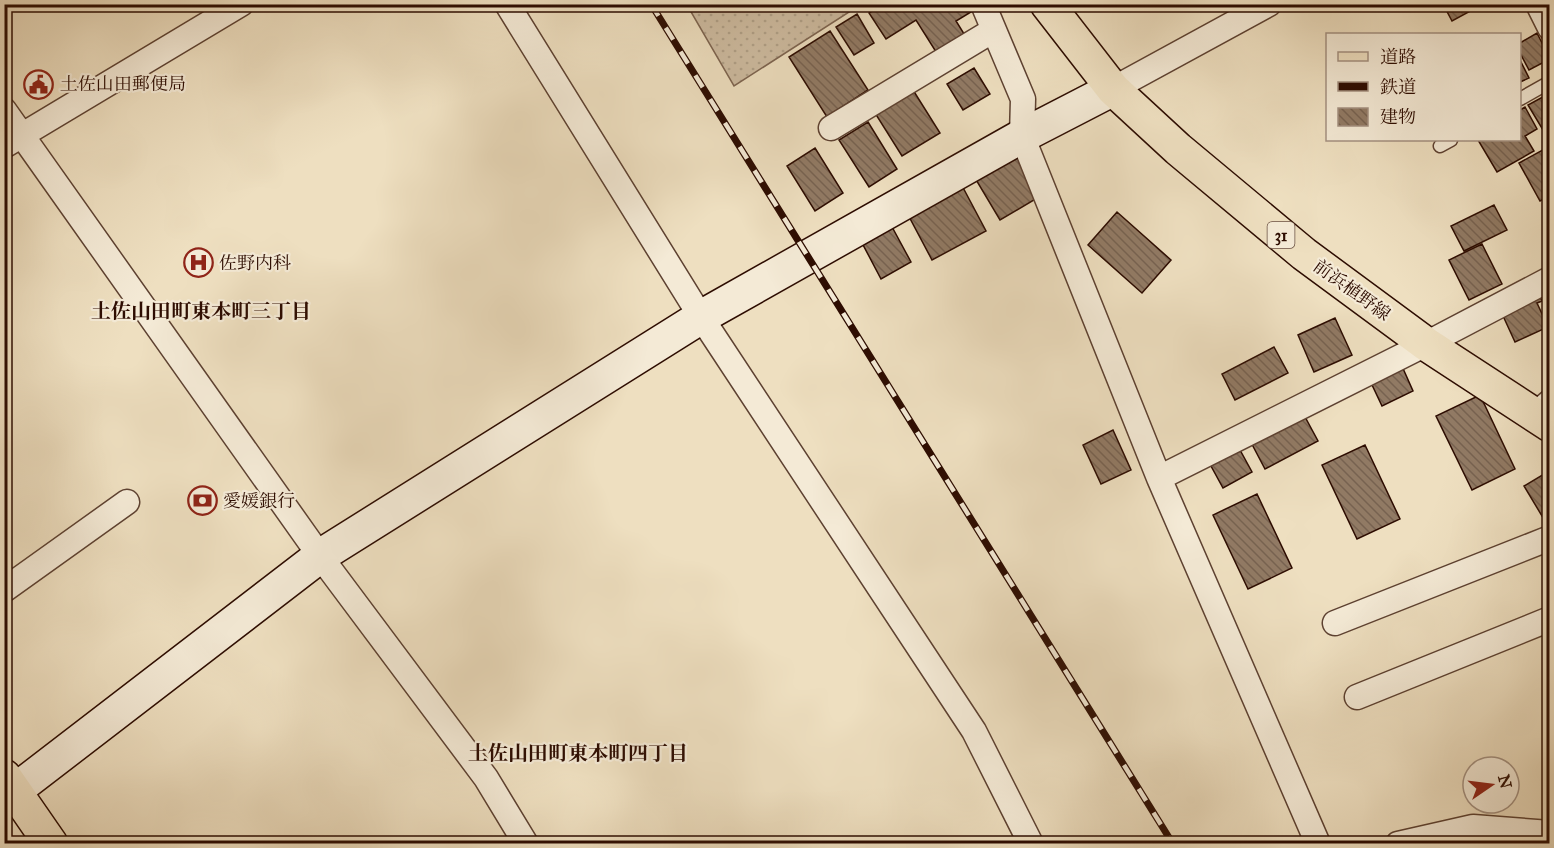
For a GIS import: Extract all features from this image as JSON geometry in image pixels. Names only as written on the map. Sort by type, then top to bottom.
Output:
[{"type":"main road","name":"前浜植野線","points":[[1047,4],[1113,89],[1178,149],[1304,254],[1426,344],[1543,410]]},
{"type":"main road","points":[[8,788],[51,843]]},
{"type":"street","points":[[13,140],[241,4]]},
{"type":"street","points":[[507,4],[701,317],[974,731],[1031,843]]},
{"type":"street","points":[[983,4],[1023,99],[1022,136],[1158,478],[1318,843]]},
{"type":"street","points":[[8,788],[320,556],[701,317],[1022,136],[1269,4]]},
{"type":"street","points":[[1538,4],[1550,28]]},
{"type":"street","points":[[831,128],[993,31]]},
{"type":"street","points":[[4,110],[13,140],[486,778],[526,843]]},
{"type":"street","points":[[1158,478],[1426,344],[1550,279]]},
{"type":"street","points":[[4,590],[127,502]]},
{"type":"street","points":[[1335,623],[1550,538]]},
{"type":"street","points":[[1358,697],[1550,619]]},
{"type":"street","points":[[1398,843],[1473,826],[1550,833]]},
{"type":"lane","points":[[1521,98],[1550,82]]},
{"type":"shaded area","points":[[687,5],[860,5],[734,86]]},
{"type":"building","points":[[883,4],[967,4],[971,12],[956,21],[966,37],[938,55],[916,20],[886,39],[869,13]]},
{"type":"building","points":[[1443,4],[1474,4],[1476,8],[1452,21]]},
{"type":"building","points":[[857,14],[874,43],[854,55],[836,27]]},
{"type":"building","points":[[830,31],[868,90],[827,117],[789,57]]},
{"type":"building","points":[[1537,33],[1550,59],[1529,70],[1521,55],[1521,42]]},
{"type":"building","points":[[1521,62],[1529,78],[1521,82]]},
{"type":"building","points":[[974,68],[990,94],[963,110],[947,84]]},
{"type":"building","points":[[913,90],[940,133],[902,156],[875,113]]},
{"type":"building","points":[[1550,93],[1550,126],[1543,130],[1528,105]]},
{"type":"building","points":[[1525,107],[1537,129],[1525,136],[1534,151],[1497,172],[1479,141],[1521,141],[1521,109]]},
{"type":"building","points":[[868,122],[897,169],[869,187],[839,140]]},
{"type":"building","points":[[1550,146],[1550,196],[1540,201],[1519,163]]},
{"type":"building","points":[[815,148],[843,193],[815,211],[787,166]]},
{"type":"building","points":[[1020,152],[1044,194],[1000,220],[975,178]]},
{"type":"building","points":[[959,180],[986,231],[932,260],[905,209]]},
{"type":"building","points":[[1494,205],[1507,230],[1464,251],[1451,226]]},
{"type":"building","points":[[1117,212],[1171,260],[1142,293],[1088,245]]},
{"type":"building","points":[[891,225],[911,262],[881,279],[861,241]]},
{"type":"building","points":[[1482,244],[1502,284],[1469,300],[1449,260]]},
{"type":"building","points":[[1536,288],[1542,301],[1537,303],[1548,327],[1515,342],[1498,305]]},
{"type":"building","points":[[1335,318],[1352,355],[1314,372],[1298,335]]},
{"type":"building","points":[[1274,347],[1288,373],[1235,400],[1222,374]]},
{"type":"building","points":[[1397,355],[1413,391],[1382,406],[1365,370]]},
{"type":"building","points":[[1480,395],[1515,469],[1472,490],[1436,416]]},
{"type":"building","points":[[1304,415],[1318,441],[1265,469],[1245,431]]},
{"type":"building","points":[[1113,430],[1131,470],[1101,484],[1083,445]]},
{"type":"building","points":[[1234,439],[1252,472],[1223,488],[1205,455]]},
{"type":"building","points":[[1365,445],[1400,519],[1357,539],[1322,465]]},
{"type":"building","points":[[1549,471],[1550,519],[1545,521],[1524,486]]},
{"type":"building","points":[[1257,494],[1292,568],[1248,589],[1213,515]]},
{"type":"railway","points":[[651,4],[1173,844]]},
{"type":"place","name":"土佐山田郵便局","points":[[39,84]]},
{"type":"place","name":"佐野内科","points":[[198,263]]},
{"type":"place","name":"愛媛銀行","points":[[202,501]]},
{"type":"district","name":"土佐山田町東本町三丁目","points":[[201,311]]},
{"type":"district","name":"土佐山田町東本町四丁目","points":[[578,753]]}]
